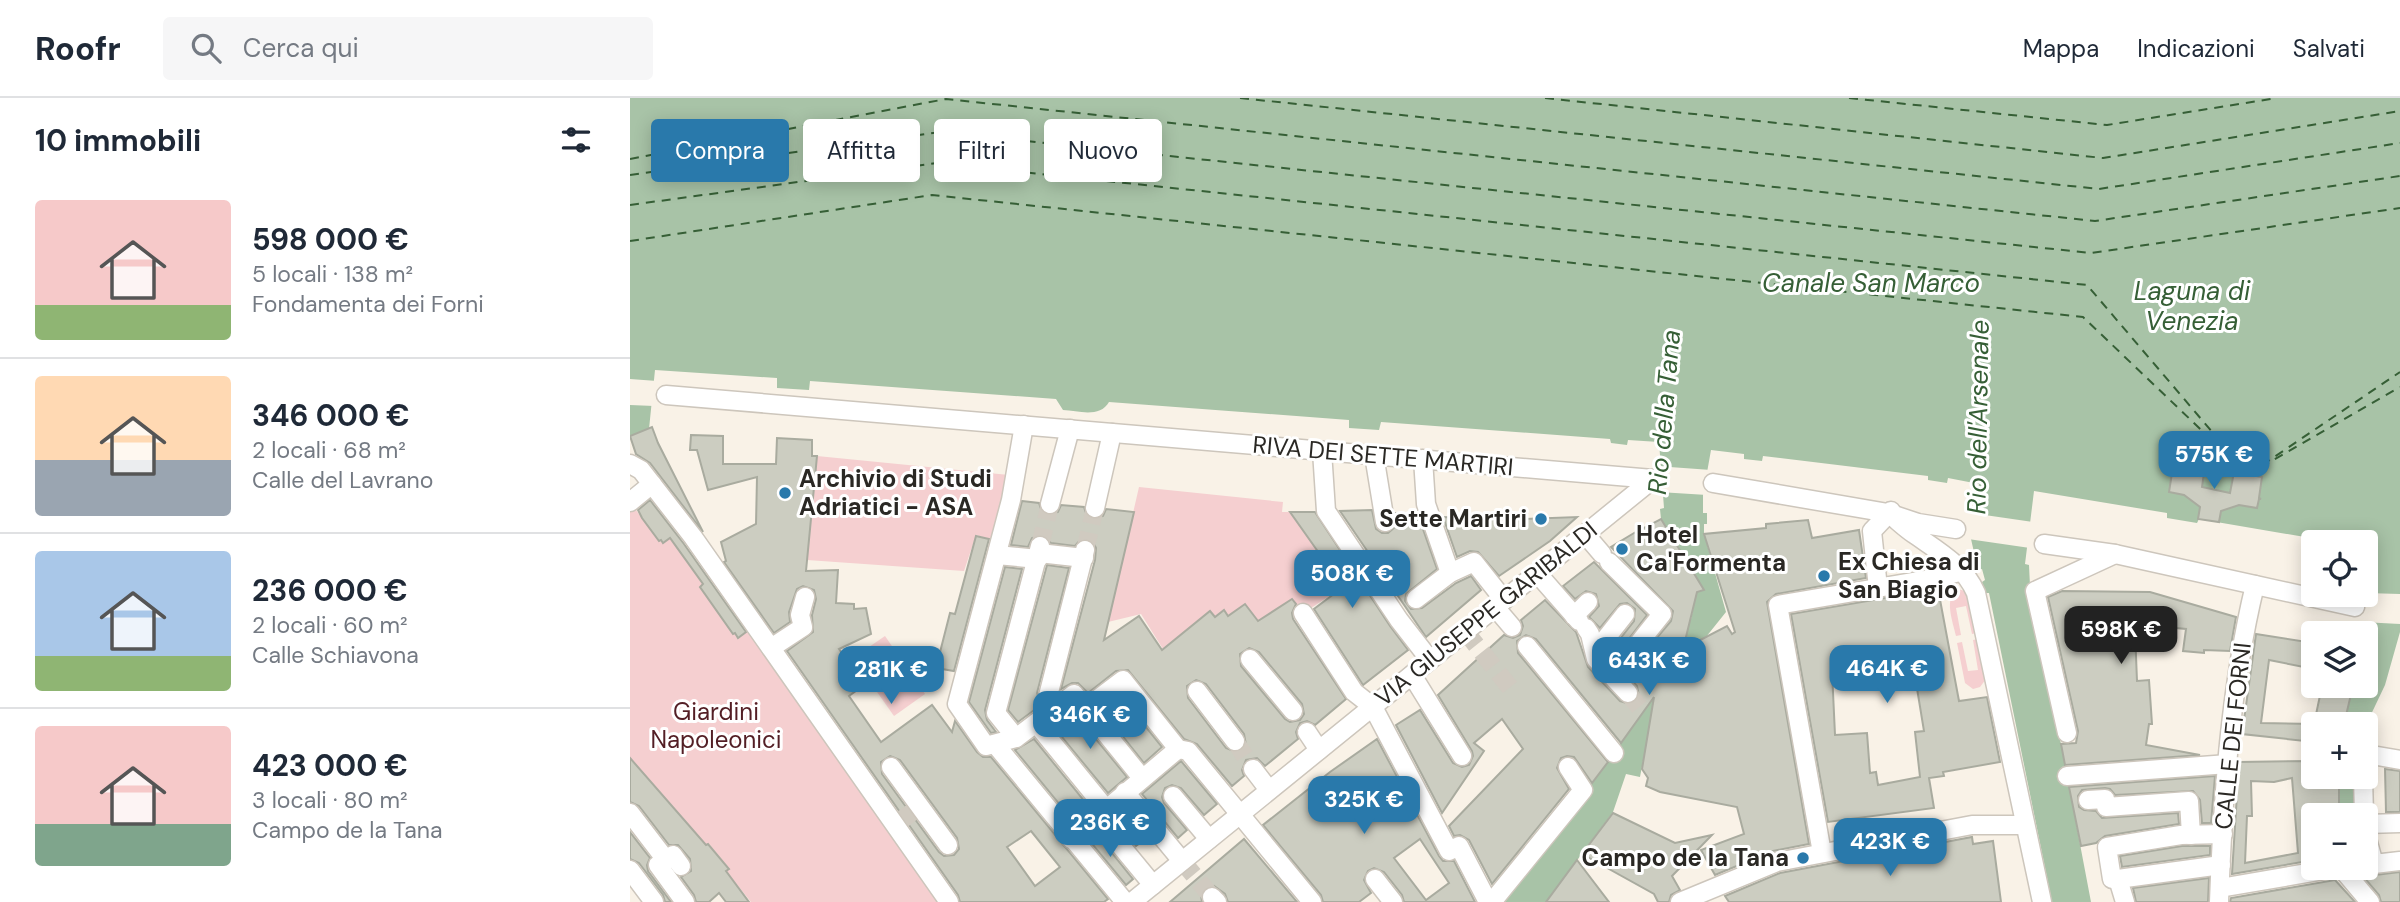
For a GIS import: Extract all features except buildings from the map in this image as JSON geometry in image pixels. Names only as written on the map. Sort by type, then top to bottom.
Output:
[{"type":"street","name":"RIVA DEI SETTE MARTIRI","points":[[666,395],[1653,479]]},
{"type":"street","points":[[1024,425],[1011,500],[957,704],[986,746],[1016,738],[1074,694],[1142,778]]},
{"type":"street","points":[[1050,504],[1070,429]]},
{"type":"street","points":[[1095,508],[1112,433]]},
{"type":"street","points":[[1322,451],[1326,511],[1399,620],[1430,660]]},
{"type":"street","points":[[1374,455],[1385,522]]},
{"type":"street","points":[[1423,459],[1426,504],[1450,573]]},
{"type":"street","points":[[630,502],[639,469]]},
{"type":"street","points":[[639,469],[897,823],[949,902]]},
{"type":"street","name":"VIA GIUSEPPE GARIBALDI","points":[[1132,902],[1653,479]]},
{"type":"street","points":[[1713,483],[1890,512],[1918,523],[1956,529]]},
{"type":"street","points":[[1890,512],[1964,572],[1976,593],[2042,902]]},
{"type":"street","points":[[1875,588],[1872,531],[1890,512]]},
{"type":"street","points":[[1585,534],[1662,614],[1630,654]]},
{"type":"street","points":[[2043,544],[2113,550],[2301,595]]},
{"type":"street","points":[[2067,733],[2033,589],[2113,550]]},
{"type":"street","points":[[1016,738],[996,713],[1039,553]]},
{"type":"street","points":[[997,555],[1084,554],[1048,696],[1057,707]]},
{"type":"street","points":[[1416,598],[1450,573],[1474,562],[1512,627]]},
{"type":"street","points":[[1822,853],[1778,605],[1918,583],[1964,572]]},
{"type":"street","points":[[1537,573],[1590,634],[1597,659],[1628,693]]},
{"type":"street","name":"CALLE DEI FORNI","points":[[2220,895],[2228,764],[2243,632],[2255,585]]},
{"type":"street","points":[[1580,622],[1588,602]]},
{"type":"street","points":[[771,648],[803,627],[798,603]]},
{"type":"street","points":[[1303,613],[1354,692],[1373,707],[1450,851],[1459,846],[1490,902],[1583,790],[1571,772]]},
{"type":"street","points":[[1603,642],[1625,614]]},
{"type":"street","points":[[1527,646],[1614,753]]},
{"type":"street","points":[[1250,659],[1292,705]]},
{"type":"street","points":[[1412,675],[1462,755]]},
{"type":"street","points":[[1086,708],[1124,680],[1178,749],[1188,751],[1312,902]]},
{"type":"street","points":[[1197,691],[1234,741]]},
{"type":"street","points":[[1036,723],[1153,885]]},
{"type":"street","points":[[1307,732],[1319,750]]},
{"type":"street","points":[[995,744],[1125,902]]},
{"type":"street","points":[[1071,839],[1142,778],[1161,768],[1178,749]]},
{"type":"street","points":[[2378,756],[2400,760]]},
{"type":"street","points":[[2067,776],[2228,764]]},
{"type":"street","points":[[891,767],[918,808],[948,845]]},
{"type":"street","points":[[1253,769],[1269,790]]},
{"type":"street","points":[[1125,792],[1182,861]]},
{"type":"street","points":[[1173,796],[1209,839]]},
{"type":"street","points":[[2088,800],[2105,799],[2106,807],[2189,801],[2191,835]]},
{"type":"street","points":[[630,813],[668,867],[679,900]]},
{"type":"street","points":[[2378,824],[2400,823]]},
{"type":"street","points":[[1680,902],[1777,862],[1972,825],[2024,825]]},
{"type":"street","points":[[2221,865],[2112,879],[2107,847],[2191,835],[2223,834]]},
{"type":"street","points":[[2378,864],[2400,861]]},
{"type":"street","points":[[630,870],[650,897],[668,867]]},
{"type":"street","points":[[2220,895],[2301,876]]},
{"type":"street","points":[[2119,878],[2125,902]]},
{"type":"street","points":[[1375,879],[1393,902]]},
{"type":"street","points":[[2351,880],[2370,902]]},
{"type":"green space","points":[[817,456],[1009,475],[1000,528],[995,527],[992,540],[976,535],[964,571],[807,560]]},
{"type":"green space","points":[[1139,487],[1283,502],[1282,512],[1290,512],[1343,587],[1302,614],[1292,599],[1258,622],[1245,604],[1228,616],[1224,610],[1215,617],[1210,611],[1163,649],[1141,614],[1108,622]]},
{"type":"green space","name":"Giardini Napoleonici","points":[[630,502],[659,541],[664,543],[670,538],[703,585],[700,588],[733,634],[738,637],[752,628],[944,902],[751,902],[726,871],[729,868],[709,844],[706,845],[630,758]]},
{"type":"green space","points":[[1958,589],[1968,592],[1977,633],[1972,634],[1966,606],[1956,608],[1961,635],[1956,636],[1950,604],[1953,593]]},
{"type":"green space","points":[[885,636],[925,694],[894,716],[853,658]]},
{"type":"green space","points":[[1978,639],[1986,679],[1980,687],[1973,689],[1965,683],[1957,643],[1962,642],[1968,671],[1978,670],[1973,640]]},
{"type":"water","name":"Canale San Marco","points":[[630,98],[2400,98],[2400,632],[2385,685],[2372,712],[2347,712],[2350,698],[2378,698],[2378,621],[2366,621],[2366,607],[2378,607],[2378,530],[2301,530],[2301,536],[2199,519],[2197,523],[2167,518],[2167,513],[2034,491],[2025,564],[2029,565],[2030,586],[2026,586],[2026,591],[2061,744],[2091,902],[2052,902],[1989,593],[1985,593],[1982,582],[1985,580],[1982,569],[1978,570],[1971,539],[1979,484],[1948,478],[1947,483],[1928,480],[1928,476],[1763,456],[1762,461],[1744,459],[1744,454],[1711,450],[1703,495],[1703,513],[1707,513],[1704,534],[1726,612],[1706,637],[1657,727],[1648,734],[1640,777],[1626,774],[1613,812],[1546,902],[1500,902],[1627,734],[1691,619],[1699,582],[1661,519],[1660,509],[1664,508],[1659,442],[1628,440],[1627,445],[1611,443],[1610,439],[1381,422],[1379,430],[1349,428],[1349,420],[1109,402],[1095,412],[1082,412],[1063,410],[1056,399],[810,381],[809,390],[777,388],[777,378],[655,370],[649,429],[630,436]]},
{"type":"water","points":[[2339,789],[2358,789],[2359,803],[2339,803]]},
{"type":"pier","points":[[630,379],[657,381],[654,406],[630,405]]},
{"type":"pier","points":[[1656,466],[1711,470],[1707,495],[1659,492]]},
{"type":"pier","points":[[1971,513],[2033,522],[2030,548],[1968,539]]},
{"type":"pier","points":[[2378,593],[2400,594],[2400,624],[2362,621],[2363,607],[2378,607]]},
{"type":"ferry route","points":[[1240,98],[2099,189],[2400,143]]},
{"type":"ferry route","points":[[1545,98],[2103,158],[2400,111]]},
{"type":"ferry route","points":[[1849,98],[2107,125],[2277,98]]},
{"type":"ferry route","points":[[630,159],[946,99],[2095,221],[2400,176]]},
{"type":"ferry route","points":[[630,175],[941,132],[2091,253],[2400,208]]},
{"type":"ferry route","points":[[630,205],[937,163],[2087,285],[2248,474]]},
{"type":"ferry route","points":[[630,241],[932,195],[2083,317],[2239,466]]},
{"type":"ferry route","points":[[2249,474],[2400,372]]},
{"type":"ferry route","points":[[2261,467],[2400,387]]},
{"type":"tunnel","points":[[1040,546],[1050,504]]},
{"type":"tunnel","points":[[1085,550],[1095,508]]},
{"type":"tunnel","points":[[1465,631],[1512,690]]},
{"type":"tunnel","points":[[1628,693],[1641,709]]},
{"type":"tunnel","points":[[1235,741],[1253,769]]},
{"type":"tunnel","points":[[899,822],[916,809]]},
{"type":"tunnel","points":[[1182,861],[1212,897]]},
{"type":"place","name":"Archivio di Studi Adriatici - ASA","points":[[785,493]]},
{"type":"place","name":"Sette Martiri","points":[[1541,519]]},
{"type":"place","name":"Hotel Ca'Formenta","points":[[1622,549]]},
{"type":"place","name":"Ex Chiesa di San Biagio","points":[[1824,576]]},
{"type":"place","name":"Campo de la Tana","points":[[1803,858]]},
{"type":"water label","name":"Laguna di Venezia","points":[[2192,306]]},
{"type":"water label","name":"Rio della Tana","points":[[1664,412]]},
{"type":"water label","name":"Rio dell'Arsenale","points":[[1978,417]]}]
